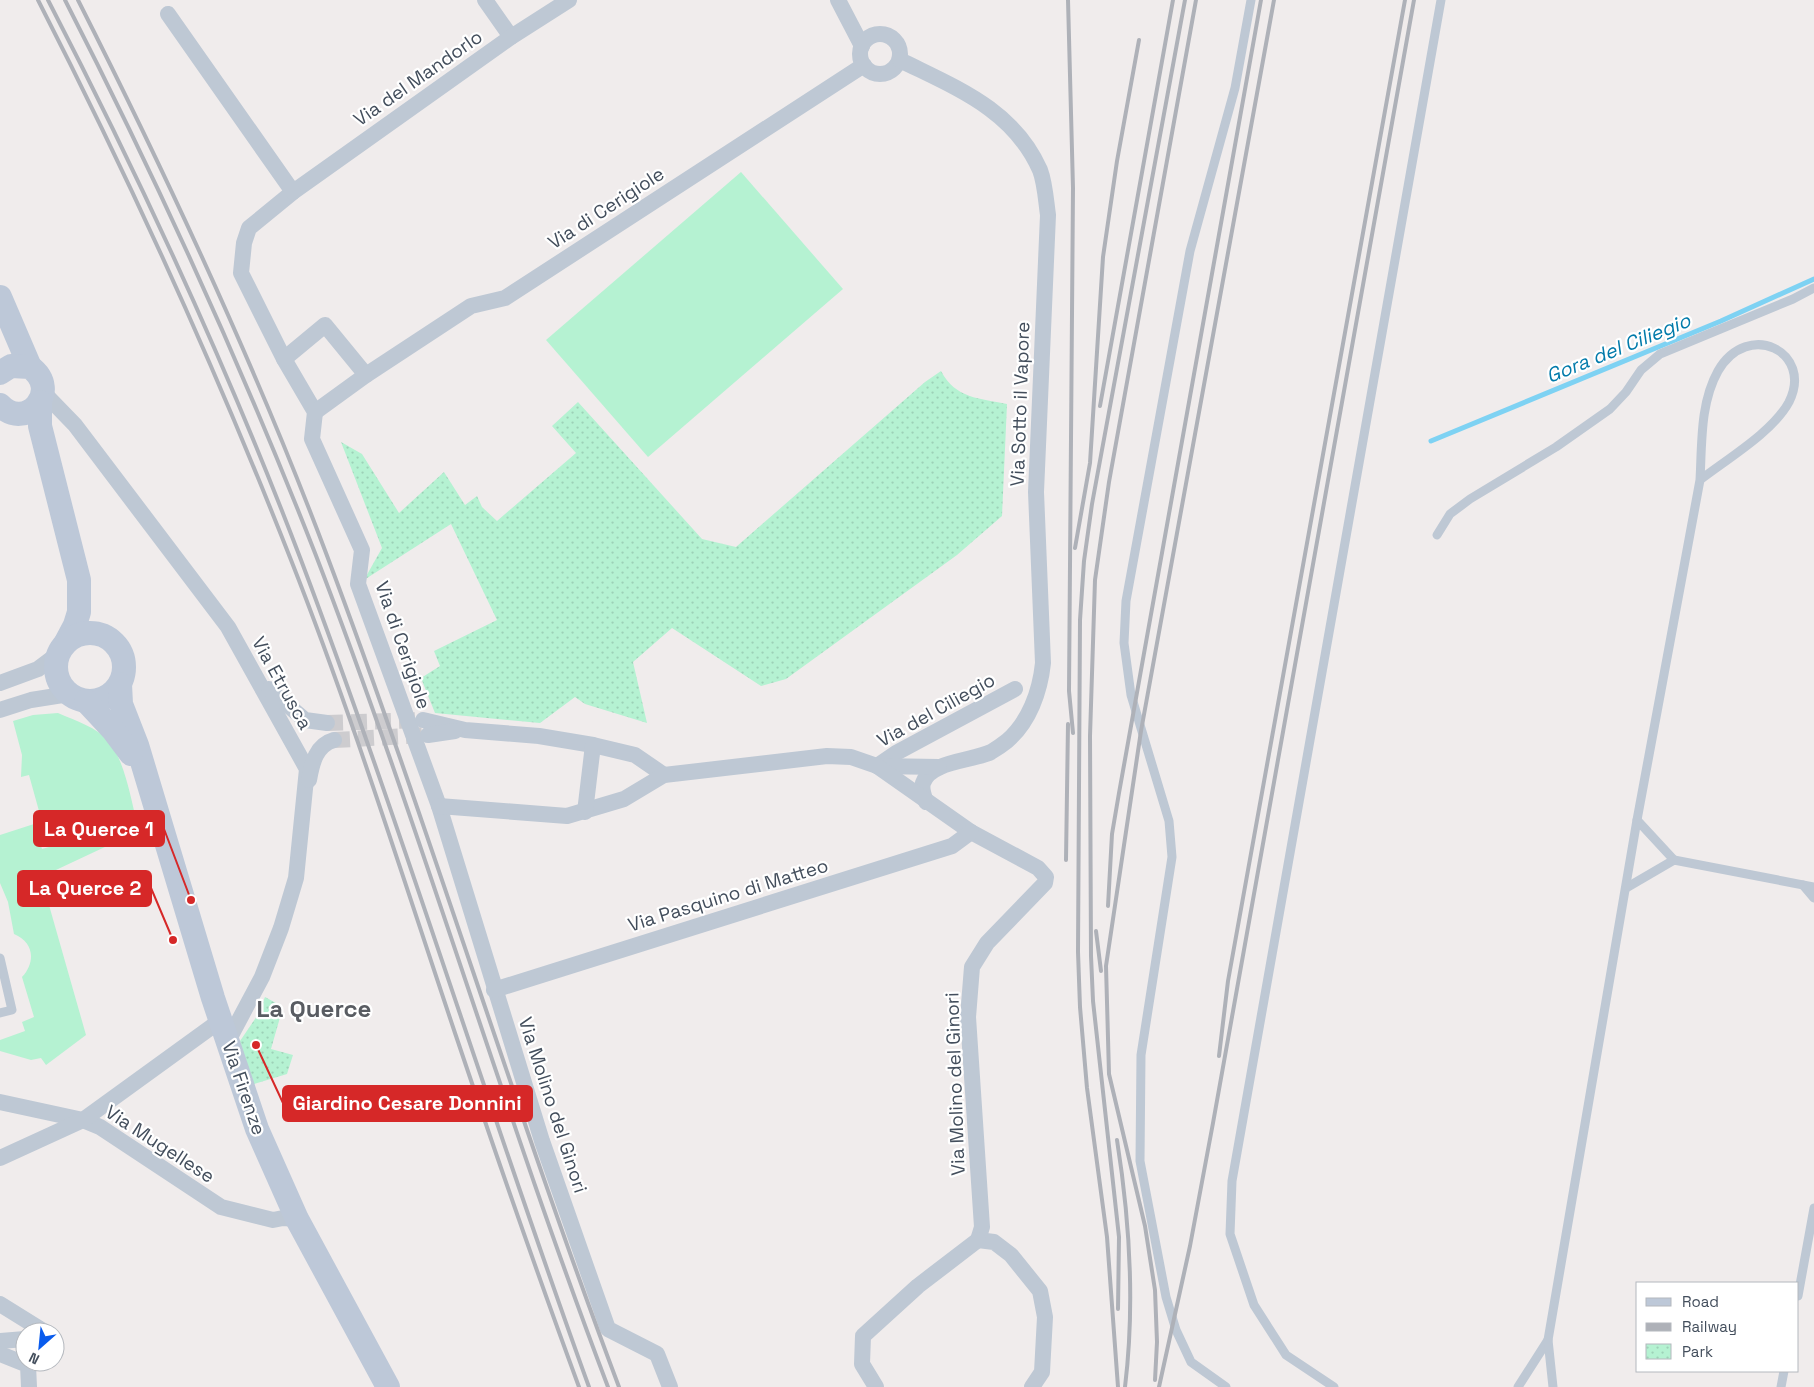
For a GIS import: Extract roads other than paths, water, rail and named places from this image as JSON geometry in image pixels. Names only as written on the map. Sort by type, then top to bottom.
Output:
[{"type":"main road","name":"Via Firenze","points":[[0,297],[30,367],[40,377],[40,426],[78,580],[79,612],[56,665],[57,676],[62,686],[113,730],[144,771]]},
{"type":"main road","points":[[0,361],[0,373],[17,364],[30,367]]},
{"type":"main road","name":"Via Firenze","points":[[5,408],[27,412],[41,397]]},
{"type":"main road","name":"Via Firenze","points":[[5,408],[23,427],[53,476]]},
{"type":"main road","name":"Via Firenze","points":[[78,580],[89,597],[101,626],[117,645],[125,664],[120,684],[120,704],[144,771],[257,1129],[297,1220],[388,1387]]},
{"type":"main road","points":[[62,648],[75,636],[92,632],[108,637],[117,645]]},
{"type":"main road","points":[[77,697],[106,698],[120,684]]},
{"type":"street","points":[[485,0],[511,37]]},
{"type":"street","name":"Via del Mandorlo","points":[[284,359],[242,273],[244,243],[249,228],[293,192],[511,37],[569,0]]},
{"type":"street","points":[[838,0],[877,34],[894,38],[901,53],[900,60],[892,70],[884,74],[868,70],[864,65],[861,60],[862,46],[838,0]]},
{"type":"street","points":[[168,14],[293,192]]},
{"type":"street","points":[[862,46],[870,37],[877,34]]},
{"type":"street","name":"Via Sotto il Vapore","points":[[877,766],[939,767],[991,752],[1007,741],[1022,725],[1041,684],[1043,663],[1036,492],[1048,215],[1041,172],[1023,138],[1000,116],[974,97],[900,60]]},
{"type":"street","name":"Via di Cerigiole","points":[[439,806],[358,584],[362,550],[312,439],[315,412],[366,375],[471,306],[505,298],[864,65]]},
{"type":"street","points":[[315,412],[284,359],[325,325],[366,375]]},
{"type":"street","name":"Via Etrusca","points":[[41,397],[75,425],[228,627],[307,769],[302,834],[296,878],[281,928],[262,977],[225,1031]]},
{"type":"street","points":[[0,683],[38,669],[62,648]]},
{"type":"street","points":[[251,667],[290,709],[305,720],[328,723]]},
{"type":"street","name":"Via del Ciliegio","points":[[877,766],[896,752],[1015,688]]},
{"type":"street","points":[[0,710],[31,700],[77,697]]},
{"type":"street","points":[[425,727],[539,736],[593,745],[635,755],[664,774]]},
{"type":"street","points":[[302,834],[311,770],[318,749],[324,743],[334,740]]},
{"type":"street","points":[[585,812],[593,745]]},
{"type":"street","points":[[439,806],[568,816],[624,800],[664,774],[827,756],[851,757],[877,766],[971,832]]},
{"type":"street","points":[[926,802],[923,783],[928,775],[939,767]]},
{"type":"street","name":"Via Molino del Ginori","points":[[439,806],[542,1142],[608,1329],[656,1354],[670,1387]]},
{"type":"street","name":"Via Molino del Ginori","points":[[971,832],[1038,868],[1046,876],[1045,883],[987,943],[972,967],[968,1017],[981,1217],[978,1240]]},
{"type":"street","name":"Via Pasquino di Matteo","points":[[494,990],[952,846],[971,832]]},
{"type":"street","points":[[0,1158],[83,1120],[225,1031]]},
{"type":"street","name":"Via Mugellese","points":[[0,1102],[83,1120],[100,1127],[221,1207],[273,1220],[282,1218],[297,1220]]},
{"type":"street","points":[[876,1387],[862,1364],[863,1336],[918,1286],[978,1240],[994,1242],[1011,1255],[1040,1291],[1045,1316],[1042,1372],[1032,1387]]},
{"type":"street","points":[[0,1304],[29,1322]]},
{"type":"street","points":[[0,1341],[15,1340]]},
{"type":"street","points":[[0,1354],[28,1365],[29,1387]]},
{"type":"lane","points":[[1226,1387],[1191,1362],[1176,1330],[1166,1297],[1140,1160],[1141,1055],[1172,857],[1169,821],[1131,695],[1124,643],[1126,601],[1190,251],[1235,88],[1251,0]]},
{"type":"lane","points":[[1334,1387],[1286,1355],[1254,1305],[1230,1234],[1232,1181],[1441,0]]},
{"type":"lane","points":[[1437,535],[1450,514],[1556,447],[1610,409],[1626,392],[1641,370],[1660,354],[1793,299],[1814,288]]},
{"type":"lane","points":[[1553,1387],[1548,1340],[1637,820],[1700,480],[1703,422],[1710,392],[1718,371],[1730,355],[1747,346],[1760,343],[1774,348],[1784,355],[1792,366],[1795,379],[1788,403],[1767,428],[1700,480]]},
{"type":"lane","points":[[1637,820],[1674,860],[1814,887]]},
{"type":"lane","points":[[1626,888],[1674,860]]},
{"type":"lane","points":[[1803,884],[1814,898]]},
{"type":"lane","points":[[0,958],[12,1010],[0,1013]]},
{"type":"lane","points":[[1799,1290],[1814,1208]]},
{"type":"lane","points":[[1518,1387],[1548,1340]]},
{"type":"lane","points":[[1781,1387],[1784,1372]]},
{"type":"waterway","name":"Gora del Ciliegio","points":[[1431,441],[1721,321],[1814,279]]},
{"type":"tunnel","points":[[327,723],[420,720]]},
{"type":"tunnel","points":[[334,740],[427,735]]},
{"type":"railway","points":[[38,0],[106,137],[203,347],[291,560],[356,736],[485,1122],[579,1387]]},
{"type":"railway","points":[[48,0],[117,137],[182,276],[214,346],[273,488],[339,663],[589,1387]]},
{"type":"railway","points":[[65,0],[197,273],[258,412],[315,553],[391,761],[533,1179],[608,1387]]},
{"type":"railway","points":[[78,0],[210,273],[299,482],[401,761],[544,1179],[619,1387]]},
{"type":"railway","points":[[1068,0],[1073,188],[1069,691],[1073,733]]},
{"type":"railway","points":[[1100,406],[1173,0]]},
{"type":"railway","points":[[1118,1387],[1107,1237],[1087,1088],[1080,1007],[1078,952],[1080,620],[1084,561],[1092,504],[1185,0]]},
{"type":"railway","points":[[1118,1309],[1119,1237],[1093,1001],[1091,956],[1090,736],[1095,580],[1109,482],[1196,0]]},
{"type":"railway","points":[[1108,906],[1112,834],[1261,0]]},
{"type":"railway","points":[[1155,1380],[1157,1342],[1155,1290],[1145,1226],[1109,1074],[1106,966],[1141,731],[1274,0]]},
{"type":"railway","points":[[1219,1056],[1228,981],[1405,0]]},
{"type":"railway","points":[[1159,1387],[1190,1246],[1213,1123],[1414,0]]},
{"type":"railway","points":[[1075,548],[1090,463],[1103,257],[1117,161],[1139,40]]},
{"type":"railway","points":[[1066,860],[1068,724]]},
{"type":"railway","points":[[1096,931],[1101,971]]},
{"type":"railway","points":[[1117,1140],[1130,1264],[1130,1325],[1125,1387]]},
{"type":"place","name":"La Querce 1","points":[[191,900]]},
{"type":"place","name":"La Querce 2","points":[[173,940]]},
{"type":"place","name":"Giardino Cesare Donnini","points":[[256,1045]]},
{"type":"district","name":"La Querce","points":[[314,1008]]}]
